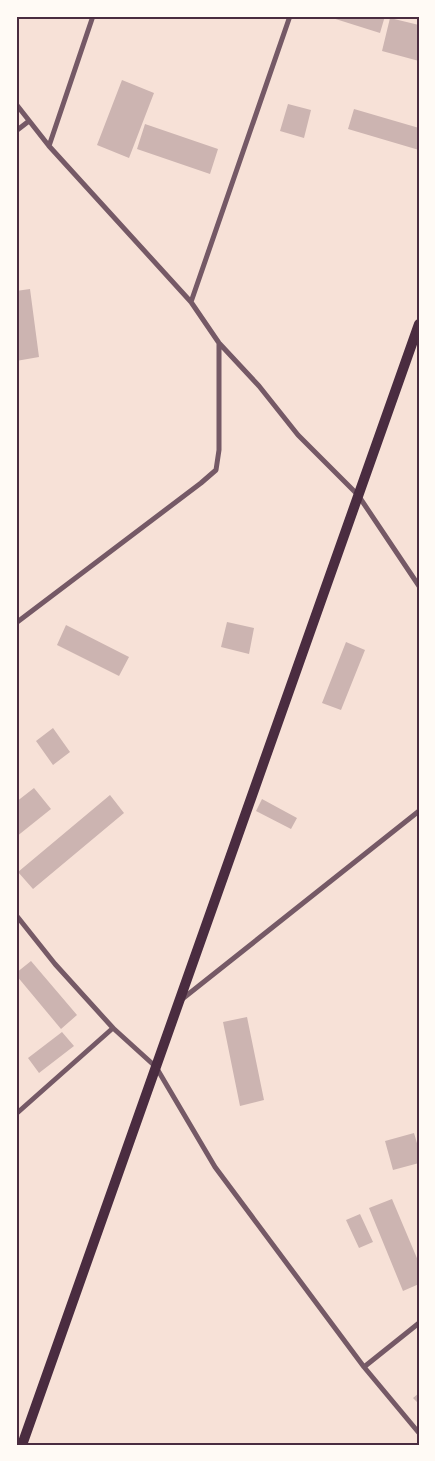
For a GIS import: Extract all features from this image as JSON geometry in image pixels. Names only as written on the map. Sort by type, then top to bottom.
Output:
[{"type":"main road","points":[[22,1445],[419,324]]},
{"type":"street","points":[[49,146],[93,16]]},
{"type":"street","points":[[191,302],[290,16]]},
{"type":"street","points":[[16,104],[49,146],[191,302],[219,343],[259,386],[298,435],[358,495],[419,586]]},
{"type":"street","points":[[16,131],[29,121]]},
{"type":"street","points":[[16,623],[194,489],[216,470],[220,450],[219,343]]},
{"type":"street","points":[[179,1002],[419,811]]},
{"type":"street","points":[[16,915],[55,964],[113,1028],[156,1067],[215,1167],[364,1367],[419,1433]]},
{"type":"street","points":[[16,1114],[113,1028]]},
{"type":"street","points":[[364,1367],[419,1323]]},
{"type":"building","points":[[326,16],[385,16],[380,33]]},
{"type":"building","points":[[390,18],[419,25],[419,61],[382,51]]},
{"type":"building","points":[[122,80],[154,93],[129,158],[97,145]]},
{"type":"building","points":[[288,104],[311,110],[304,138],[280,131]]},
{"type":"building","points":[[354,109],[419,128],[419,150],[348,129]]},
{"type":"building","points":[[145,124],[218,149],[210,174],[137,149]]},
{"type":"building","points":[[30,289],[39,357],[16,361],[16,291]]},
{"type":"building","points":[[227,622],[254,628],[249,654],[221,647]]},
{"type":"building","points":[[66,625],[129,657],[119,676],[57,645]]},
{"type":"building","points":[[346,642],[365,650],[341,710],[322,703]]},
{"type":"building","points":[[53,728],[70,752],[53,765],[36,741]]},
{"type":"building","points":[[34,788],[51,809],[16,837],[16,802]]},
{"type":"building","points":[[110,795],[124,813],[33,889],[18,872]]},
{"type":"building","points":[[262,799],[297,818],[291,829],[256,811]]},
{"type":"building","points":[[31,961],[77,1015],[61,1029],[16,975]]},
{"type":"building","points":[[247,1017],[264,1100],[240,1106],[223,1022]]},
{"type":"building","points":[[62,1032],[74,1046],[39,1073],[28,1058]]},
{"type":"building","points":[[414,1133],[419,1150],[419,1163],[393,1170],[385,1141]]},
{"type":"building","points":[[392,1199],[419,1263],[419,1284],[403,1291],[369,1208]]},
{"type":"building","points":[[360,1214],[373,1242],[359,1248],[346,1220]]},
{"type":"building","points":[[419,1393],[419,1404],[413,1398]]}]
